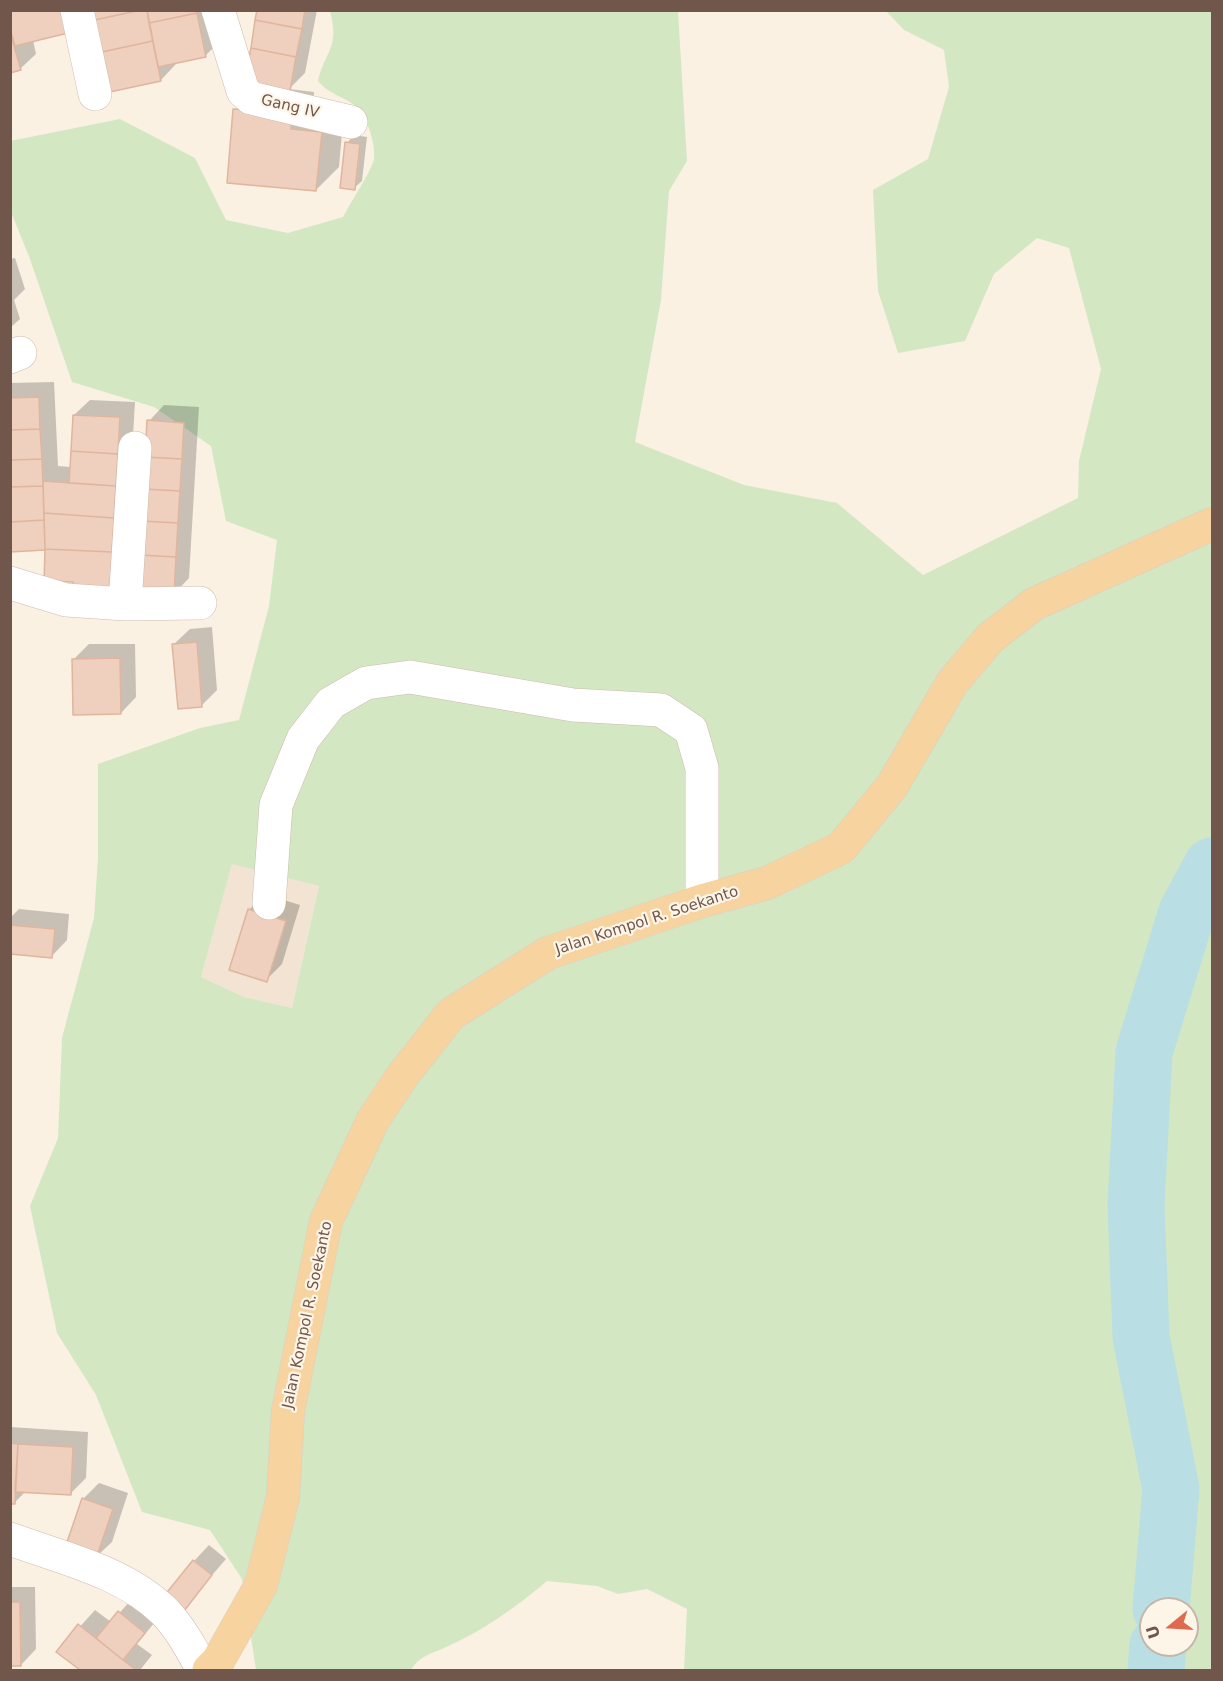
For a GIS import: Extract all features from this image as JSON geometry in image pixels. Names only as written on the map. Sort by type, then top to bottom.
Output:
[{"type":"main road","name":"Jalan Kompol R. Soekanto","points":[[209,1671],[218,1662],[261,1586],[283,1497],[288,1411],[326,1221],[379,1111],[403,1075],[451,1014],[548,952],[702,901],[766,883],[841,848],[892,786],[952,683],[990,638],[1034,604],[1212,524]]},
{"type":"street","points":[[77,10],[95,94]]},
{"type":"street","name":"Gang IV","points":[[218,10],[243,91],[251,98],[351,122]]},
{"type":"street","points":[[125,604],[135,448]]},
{"type":"street","points":[[10,583],[66,600],[125,604],[200,603]]},
{"type":"street","points":[[269,903],[276,805],[303,739],[331,703],[366,683],[410,677],[573,705],[661,710],[692,730],[702,768],[702,901]]},
{"type":"street","points":[[10,1539],[112,1577],[141,1594],[165,1612],[188,1642],[203,1671]]},
{"type":"shaded area","points":[[232,863],[319,886],[292,1008],[244,997],[201,977]]},
{"type":"green space","points":[[330,11],[678,11],[687,161],[669,191],[661,300],[635,442],[744,485],[837,503],[923,575],[1078,498],[1079,461],[1101,369],[1069,248],[1037,238],[994,274],[965,341],[898,353],[878,291],[873,190],[928,159],[949,87],[944,50],[904,30],[886,11],[1212,11],[1212,1670],[684,1670],[687,1609],[647,1589],[618,1594],[597,1586],[547,1581],[498,1618],[472,1634],[425,1656],[411,1670],[256,1670],[242,1579],[210,1530],[142,1512],[96,1395],[57,1333],[30,1206],[58,1138],[62,1038],[94,918],[98,858],[98,764],[200,728],[239,720],[269,606],[277,540],[226,521],[211,446],[154,407],[72,382],[30,259],[11,212],[10,141],[120,119],[195,158],[226,220],[288,233],[343,217],[369,172],[374,159],[374,147],[361,111],[318,81],[333,34]],"holes":[[[232,864],[319,886],[292,1008],[244,997],[201,977]]]},
{"type":"building","points":[[10,10],[62,10],[68,33],[15,46],[10,29]]},
{"type":"building","points":[[88,10],[141,10],[90,21]]},
{"type":"building","points":[[147,10],[153,41],[97,53],[90,21]]},
{"type":"building","points":[[147,10],[196,10],[197,13],[149,23]]},
{"type":"building","points":[[257,10],[305,10],[302,29],[255,20]]},
{"type":"building","points":[[197,13],[206,57],[158,67],[149,23]]},
{"type":"building","points":[[255,20],[302,29],[296,57],[251,48]]},
{"type":"building","points":[[10,32],[21,70],[10,73]]},
{"type":"building","points":[[153,41],[161,81],[105,93],[97,53]]},
{"type":"building","points":[[251,48],[296,57],[290,91],[244,81]]},
{"type":"building","points":[[233,109],[292,114],[291,129],[322,132],[316,191],[227,183]]},
{"type":"building","points":[[345,142],[360,144],[355,190],[340,188]]},
{"type":"building","points":[[39,397],[40,429],[10,430],[10,398]]},
{"type":"building","points":[[73,415],[120,417],[118,454],[71,451]]},
{"type":"building","points":[[147,420],[184,423],[182,459],[145,457]]},
{"type":"building","points":[[40,429],[42,459],[10,460],[10,430]]},
{"type":"building","points":[[71,451],[118,454],[116,486],[69,483]]},
{"type":"building","points":[[145,457],[182,459],[180,491],[144,489]]},
{"type":"building","points":[[42,459],[43,486],[10,487],[10,460]]},
{"type":"building","points":[[43,481],[116,486],[114,518],[44,513]]},
{"type":"building","points":[[43,486],[44,520],[10,522],[10,487]]},
{"type":"building","points":[[144,489],[180,491],[178,523],[141,521]]},
{"type":"building","points":[[44,513],[114,518],[112,552],[45,549]]},
{"type":"building","points":[[44,520],[45,550],[10,552],[10,522]]},
{"type":"building","points":[[141,521],[178,523],[176,557],[140,555]]},
{"type":"building","points":[[45,549],[112,552],[110,590],[73,588],[73,582],[44,581]]},
{"type":"building","points":[[140,555],[176,557],[174,595],[137,593]]},
{"type":"building","points":[[197,642],[202,707],[178,709],[172,644]]},
{"type":"building","points":[[120,658],[121,714],[73,715],[72,659]]},
{"type":"building","points":[[248,909],[286,921],[267,982],[229,970]]},
{"type":"building","points":[[10,925],[55,929],[52,958],[10,954]]},
{"type":"building","points":[[10,1443],[18,1444],[15,1504],[10,1504]]},
{"type":"building","points":[[18,1444],[73,1447],[71,1495],[15,1492]]},
{"type":"building","points":[[82,1498],[113,1509],[96,1559],[65,1548]]},
{"type":"building","points":[[193,1560],[212,1575],[184,1611],[164,1596]]},
{"type":"building","points":[[10,1602],[20,1602],[21,1666],[10,1666]]},
{"type":"building","points":[[118,1611],[145,1633],[123,1660],[96,1638]]},
{"type":"building","points":[[78,1624],[136,1670],[80,1670],[56,1652]]},
{"type":"waterway","points":[[1162,1597],[1171,1489],[1141,1337],[1136,1205],[1144,1052],[1187,912],[1212,866]]},
{"type":"waterway","points":[[1156,1670],[1157,1657]]}]
